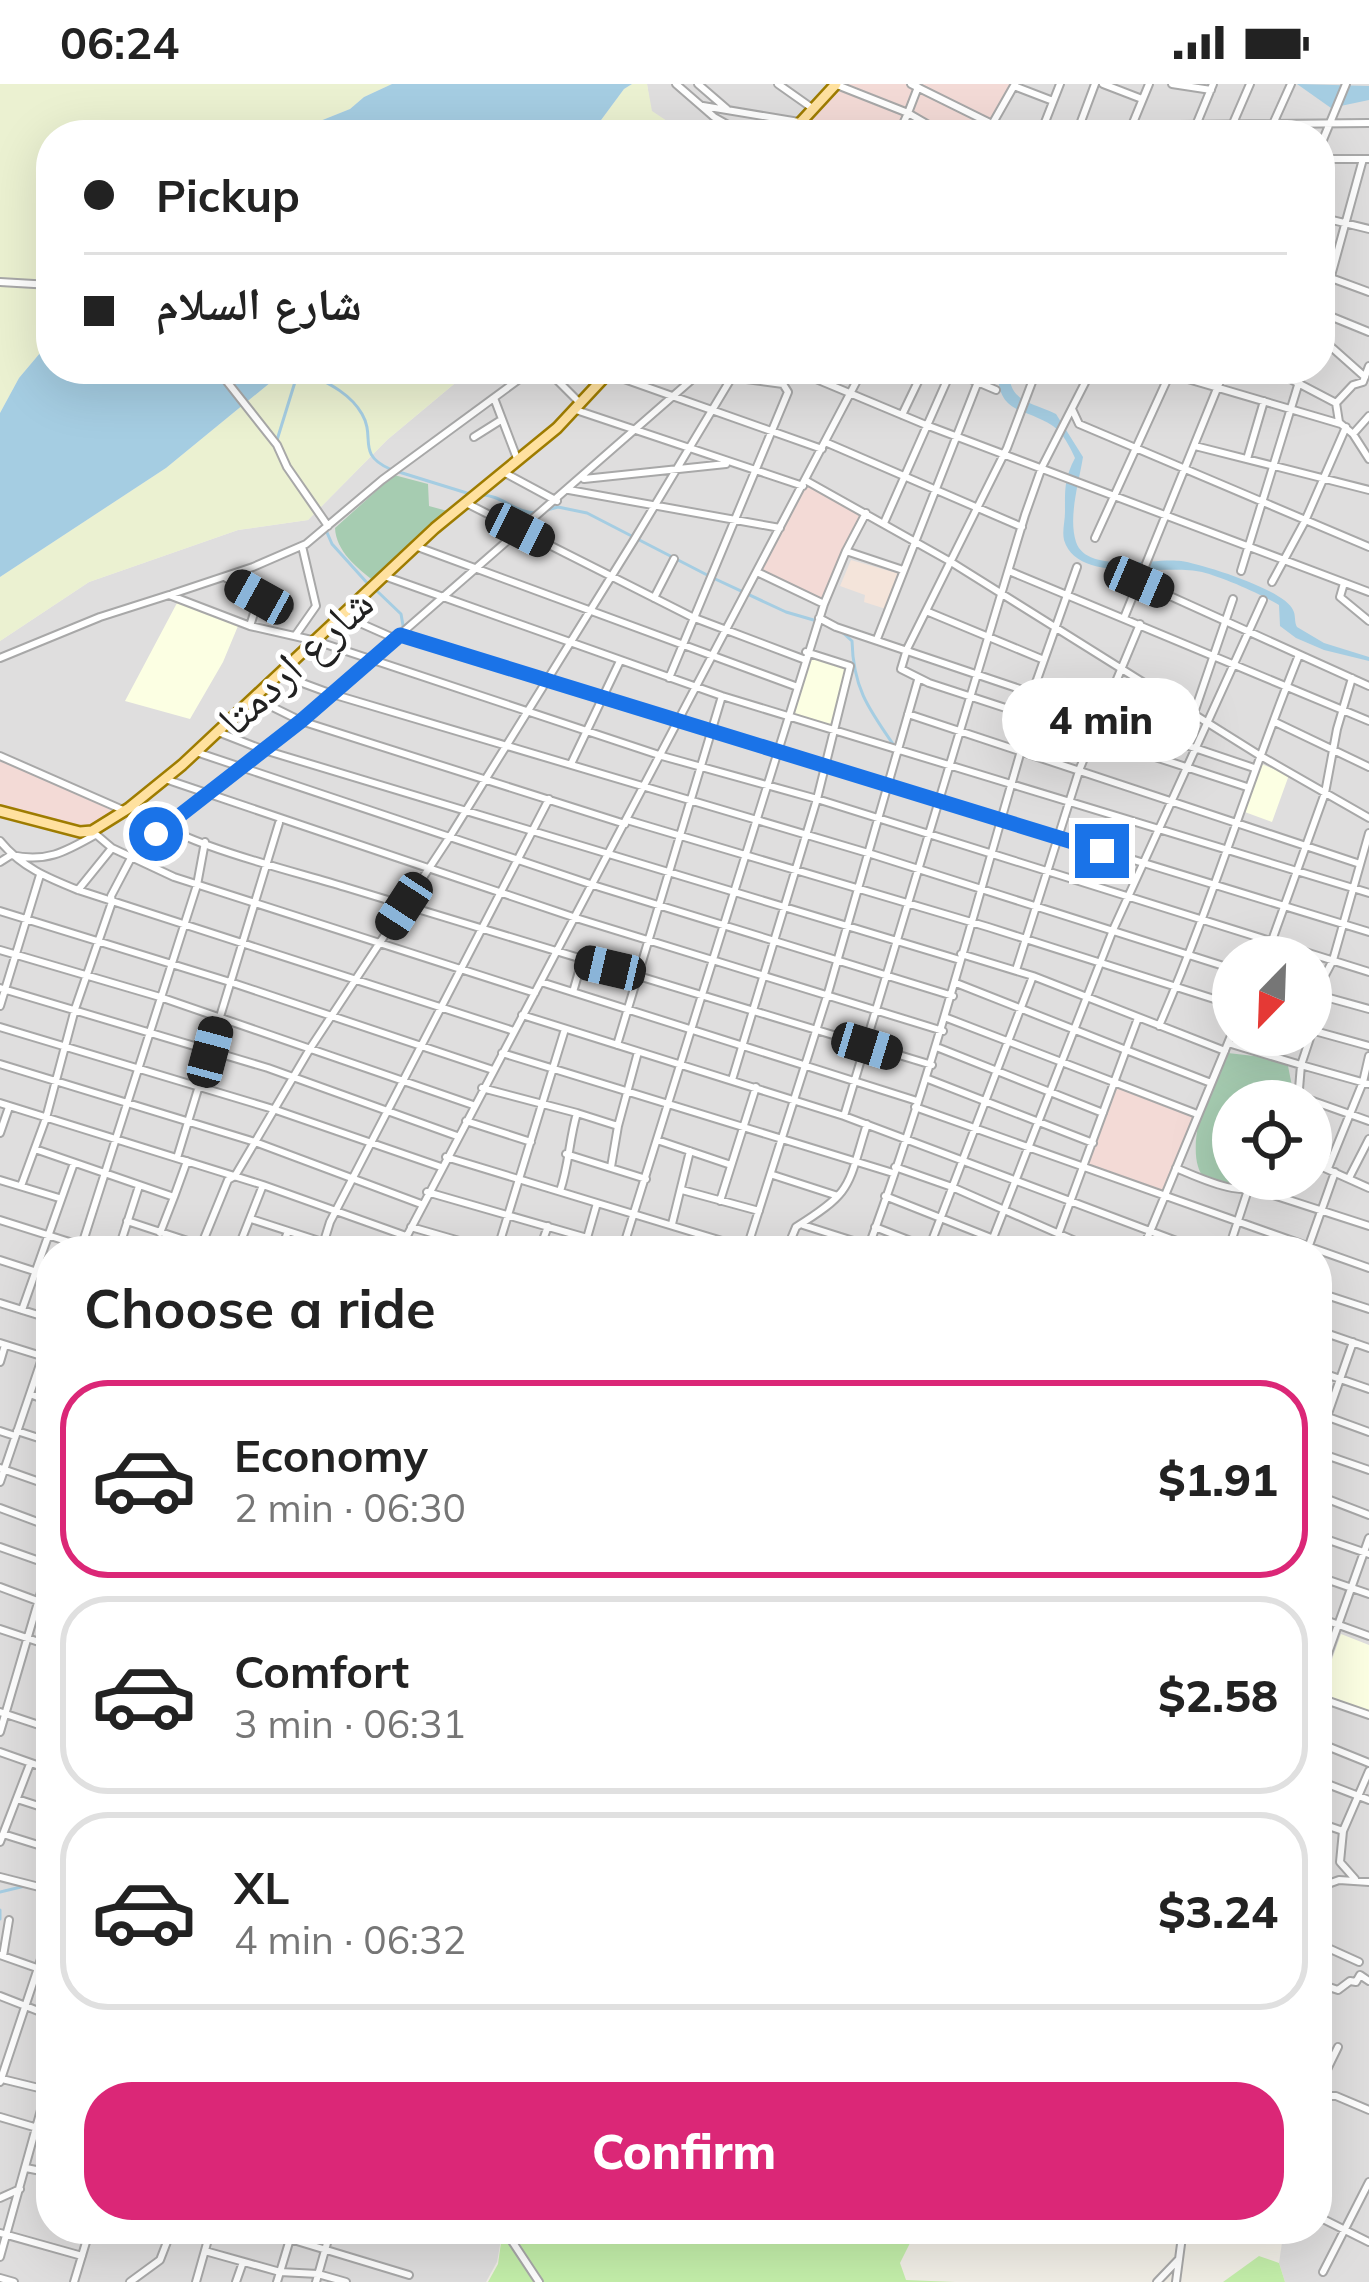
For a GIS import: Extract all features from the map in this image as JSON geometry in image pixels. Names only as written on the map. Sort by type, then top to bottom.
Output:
[{"type":"main road","points":[[803,120],[835,84]]},
{"type":"main road","name":"شارع اردمتا","points":[[93,833],[196,752],[415,546],[579,408],[599,384]]},
{"type":"main road","points":[[0,811],[93,833]]},
{"type":"street","points":[[676,84],[724,120]]},
{"type":"street","points":[[698,84],[728,111]]},
{"type":"street","points":[[778,84],[812,108]]},
{"type":"street","points":[[835,84],[921,120]]},
{"type":"street","points":[[1045,120],[1060,84]]},
{"type":"street","points":[[1083,120],[1099,84],[1142,100]]},
{"type":"street","points":[[1134,120],[1149,84]]},
{"type":"street","points":[[1172,84],[1212,87],[1198,120]]},
{"type":"street","points":[[1235,120],[1250,84]]},
{"type":"street","points":[[1276,120],[1292,84]]},
{"type":"street","points":[[1332,120],[1346,84]]},
{"type":"street","points":[[995,120],[1015,85],[1052,101]]},
{"type":"street","points":[[905,120],[914,86],[982,120]]},
{"type":"street","points":[[703,106],[758,120]]},
{"type":"street","points":[[1335,122],[1369,123]]},
{"type":"street","points":[[1335,159],[1366,159],[1335,261]]},
{"type":"street","points":[[1335,220],[1369,229]]},
{"type":"street","points":[[1335,280],[1369,292]]},
{"type":"street","points":[[0,282],[36,285]]},
{"type":"street","points":[[1335,320],[1369,332]]},
{"type":"street","points":[[1335,352],[1366,382]]},
{"type":"street","points":[[1366,382],[1369,366]]},
{"type":"street","points":[[1336,403],[1353,385],[1366,382]]},
{"type":"street","points":[[229,384],[277,446],[286,467],[328,526]]},
{"type":"street","points":[[0,658],[100,617],[302,546],[513,384]]},
{"type":"street","points":[[559,384],[579,408],[804,483],[866,513],[1369,818]]},
{"type":"street","points":[[641,384],[772,432],[823,445],[1022,527]]},
{"type":"street","points":[[21,1186],[46,1118],[111,896],[131,858],[301,721],[686,384]]},
{"type":"street","points":[[205,1236],[224,1189],[311,1047],[449,838],[727,384]]},
{"type":"street","points":[[669,678],[788,388],[774,384]]},
{"type":"street","points":[[826,384],[1369,592]]},
{"type":"street","points":[[0,1133],[4,1105],[235,1175],[406,1236],[856,384]]},
{"type":"street","points":[[902,416],[917,384]]},
{"type":"street","points":[[884,524],[944,384]]},
{"type":"street","points":[[877,639],[977,384]]},
{"type":"street","points":[[982,384],[996,390]]},
{"type":"street","points":[[1031,384],[900,667],[919,679],[1247,787]]},
{"type":"street","points":[[844,1116],[1022,527],[1042,467],[1084,384]]},
{"type":"street","points":[[1094,538],[1165,384]]},
{"type":"street","points":[[1205,384],[1347,428]]},
{"type":"street","points":[[1124,618],[1218,384]]},
{"type":"street","points":[[1241,572],[1298,384]]},
{"type":"street","points":[[1303,384],[1336,403],[1369,459]]},
{"type":"street","points":[[494,398],[518,461]]},
{"type":"street","points":[[1247,459],[1264,401]]},
{"type":"street","points":[[1071,411],[1078,424],[1369,547]]},
{"type":"street","points":[[1272,582],[1347,428],[1369,416]]},
{"type":"street","points":[[474,437],[501,420]]},
{"type":"street","points":[[1196,446],[1369,490]]},
{"type":"street","points":[[580,480],[733,463]]},
{"type":"street","points":[[506,472],[557,501]]},
{"type":"street","points":[[568,490],[780,528]]},
{"type":"street","points":[[466,503],[727,632],[850,666],[817,799],[732,1080]]},
{"type":"street","points":[[628,1236],[805,656],[866,513]]},
{"type":"street","points":[[294,637],[316,606],[302,546]]},
{"type":"street","points":[[415,546],[796,686]]},
{"type":"street","points":[[846,551],[903,570]]},
{"type":"street","points":[[654,598],[674,560]]},
{"type":"street","points":[[872,1236],[947,1018],[1044,660],[1077,568]]},
{"type":"street","points":[[757,572],[824,604]]},
{"type":"street","points":[[1009,572],[1369,721]]},
{"type":"street","points":[[223,577],[290,608]]},
{"type":"street","points":[[387,577],[697,688],[1369,893]]},
{"type":"street","points":[[1139,582],[1369,686]]},
{"type":"street","points":[[1344,583],[1340,597],[1369,621]]},
{"type":"street","points":[[169,596],[250,626],[316,640],[524,713],[1253,936]]},
{"type":"street","points":[[250,626],[259,597]]},
{"type":"street","points":[[1194,713],[1233,599]]},
{"type":"street","points":[[993,1236],[1128,896],[1162,831],[1263,600]]},
{"type":"street","points":[[926,611],[1044,660]]},
{"type":"street","points":[[344,616],[398,637],[1369,932]]},
{"type":"street","points":[[819,618],[1254,767]]},
{"type":"street","points":[[1016,970],[1080,768],[1140,624]]},
{"type":"street","points":[[1160,1026],[1299,656]]},
{"type":"street","points":[[571,764],[620,661]]},
{"type":"street","points":[[278,674],[1212,961]]},
{"type":"street","points":[[1274,936],[1324,793],[1352,678]]},
{"type":"street","points":[[753,1236],[919,679]]},
{"type":"street","points":[[617,1045],[722,696]]},
{"type":"street","points":[[252,698],[301,721],[1212,999]]},
{"type":"street","points":[[908,714],[1360,864]]},
{"type":"street","points":[[1273,721],[1369,767]]},
{"type":"street","points":[[218,732],[609,854],[1016,970],[1212,1043]]},
{"type":"street","points":[[196,752],[518,861],[953,996]]},
{"type":"street","points":[[0,756],[167,828],[265,862],[556,955],[639,974],[932,1065]]},
{"type":"street","points":[[165,779],[427,870],[943,1031]]},
{"type":"street","points":[[326,1236],[550,799]]},
{"type":"street","points":[[177,1158],[279,821]]},
{"type":"street","points":[[0,862],[11,855],[45,860],[93,833],[131,858],[197,885],[535,993]]},
{"type":"street","points":[[1369,833],[1333,960],[1369,972]]},
{"type":"street","points":[[0,841],[40,875],[78,890],[514,1031]]},
{"type":"street","points":[[84,1236],[197,885],[205,842]]},
{"type":"street","points":[[78,890],[112,848]]},
{"type":"street","points":[[0,1006],[40,875]]},
{"type":"street","points":[[0,911],[493,1070]]},
{"type":"street","points":[[0,950],[160,997],[473,1106]]},
{"type":"street","points":[[573,992],[582,961]]},
{"type":"street","points":[[935,1236],[1033,976]]},
{"type":"street","points":[[541,982],[856,1081],[1274,1236]]},
{"type":"street","points":[[956,983],[1211,1083]]},
{"type":"street","points":[[3,988],[293,1077],[457,1136]]},
{"type":"street","points":[[1332,1000],[1369,1009]]},
{"type":"street","points":[[523,1016],[844,1116],[1161,1236]]},
{"type":"street","points":[[947,1018],[1197,1114]]},
{"type":"street","points":[[1058,1234],[1138,1018]]},
{"type":"street","points":[[0,1027],[273,1109],[441,1167]]},
{"type":"street","points":[[502,1236],[566,1029]]},
{"type":"street","points":[[1332,1038],[1369,1046]]},
{"type":"street","points":[[938,1047],[1103,1113]]},
{"type":"street","points":[[502,1052],[952,1187],[1063,1236]]},
{"type":"street","points":[[610,1167],[638,1052]]},
{"type":"street","points":[[1148,1236],[1222,1056]]},
{"type":"street","points":[[1264,1056],[1366,1083]]},
{"type":"street","points":[[1299,1080],[1304,1056]]},
{"type":"street","points":[[1369,1056],[1366,1083],[1332,1170],[1369,1189]]},
{"type":"street","points":[[0,1064],[254,1142],[422,1204]]},
{"type":"street","points":[[927,1078],[1093,1143]]},
{"type":"street","points":[[482,1088],[618,1126]]},
{"type":"street","points":[[720,1201],[756,1088]]},
{"type":"street","points":[[1332,1108],[1369,1121]]},
{"type":"street","points":[[560,1191],[577,1113]]},
{"type":"street","points":[[465,1120],[531,1142]]},
{"type":"street","points":[[794,1236],[800,1223],[817,1216],[848,1188],[867,1124]]},
{"type":"street","points":[[1349,1178],[1369,1139]]},
{"type":"street","points":[[657,1140],[731,1165]]},
{"type":"street","points":[[34,1149],[174,1197]]},
{"type":"street","points":[[672,1225],[690,1151]]},
{"type":"street","points":[[566,1154],[646,1178]]},
{"type":"street","points":[[446,1157],[703,1236]]},
{"type":"street","points":[[160,1233],[187,1161]]},
{"type":"street","points":[[46,1234],[74,1163]]},
{"type":"street","points":[[1175,1168],[1212,1183]]},
{"type":"street","points":[[773,1175],[838,1196]]},
{"type":"street","points":[[0,1180],[59,1198]]},
{"type":"street","points":[[122,1236],[139,1185]]},
{"type":"street","points":[[243,1236],[263,1185]]},
{"type":"street","points":[[682,1190],[759,1211]]},
{"type":"street","points":[[427,1192],[580,1236]]},
{"type":"street","points":[[885,1196],[985,1236]]},
{"type":"street","points":[[1233,1236],[1245,1200]]},
{"type":"street","points":[[1294,1200],[1369,1226]]},
{"type":"street","points":[[1312,1236],[1324,1200]]},
{"type":"street","points":[[588,1236],[597,1203]]},
{"type":"street","points":[[250,1219],[306,1236]]},
{"type":"street","points":[[0,1220],[51,1236]]},
{"type":"street","points":[[127,1221],[168,1236]]},
{"type":"street","points":[[800,1223],[835,1236]]},
{"type":"street","points":[[544,1236],[548,1226]]},
{"type":"street","points":[[410,1227],[442,1236]]},
{"type":"street","points":[[875,1227],[897,1236]]},
{"type":"street","points":[[286,1236],[288,1231]]},
{"type":"street","points":[[1332,1256],[1369,1268]]},
{"type":"street","points":[[0,1260],[34,1271]]},
{"type":"street","points":[[22,1310],[36,1265]]},
{"type":"street","points":[[1332,1296],[1368,1306]]},
{"type":"street","points":[[0,1303],[36,1314]]},
{"type":"street","points":[[1332,1335],[1369,1348]]},
{"type":"street","points":[[1332,1402],[1353,1342]]},
{"type":"street","points":[[0,1362],[3,1344],[36,1354]]},
{"type":"street","points":[[1332,1376],[1369,1389]]},
{"type":"street","points":[[0,1482],[36,1381]]},
{"type":"street","points":[[30,1394],[36,1396]]},
{"type":"street","points":[[1332,1419],[1369,1432]]},
{"type":"street","points":[[0,1431],[36,1439]]},
{"type":"street","points":[[1332,1455],[1369,1470]]},
{"type":"street","points":[[2,1469],[36,1481]]},
{"type":"street","points":[[1332,1501],[1369,1515]]},
{"type":"street","points":[[0,1508],[36,1521]]},
{"type":"street","points":[[1332,1637],[1369,1538]]},
{"type":"street","points":[[1332,1541],[1366,1553]]},
{"type":"street","points":[[0,1547],[36,1557]]},
{"type":"street","points":[[1332,1581],[1369,1594]]},
{"type":"street","points":[[0,1587],[36,1601]]},
{"type":"street","points":[[0,1732],[36,1618]]},
{"type":"street","points":[[1332,1622],[1369,1636]]},
{"type":"street","points":[[0,1629],[36,1641]]},
{"type":"street","points":[[1332,1702],[1369,1715]]},
{"type":"street","points":[[3,1713],[36,1724]]},
{"type":"street","points":[[1332,1749],[1369,1767],[1343,1831],[1340,1862],[1355,1880]]},
{"type":"street","points":[[0,1753],[36,1766]]},
{"type":"street","points":[[30,1764],[1,1836],[36,1845]]},
{"type":"street","points":[[1332,1786],[1369,1800]]},
{"type":"street","points":[[17,1799],[36,1805]]},
{"type":"street","points":[[1332,1827],[1343,1831]]},
{"type":"street","points":[[0,1877],[36,1887]]},
{"type":"street","points":[[1332,1884],[1369,1882]]},
{"type":"street","points":[[9,1920],[1,1956],[36,1968]]},
{"type":"street","points":[[1332,1950],[1359,1962]]},
{"type":"street","points":[[36,1972],[0,2080],[36,2087]]},
{"type":"street","points":[[1332,1988],[1338,1990],[1360,1976],[1369,1982]]},
{"type":"street","points":[[0,1996],[36,2011]]},
{"type":"street","points":[[1332,2060],[1338,2047]]},
{"type":"street","points":[[1332,2095],[1369,2110]]},
{"type":"street","points":[[0,2117],[36,2129],[0,2257]]},
{"type":"street","points":[[26,2168],[36,2170]]},
{"type":"street","points":[[1323,2272],[1369,2182]]},
{"type":"street","points":[[0,2198],[20,2188]]},
{"type":"street","points":[[1332,2224],[1369,2242]]},
{"type":"street","points":[[4,2234],[36,2243]]},
{"type":"street","points":[[39,2244],[82,2256]]},
{"type":"street","points":[[74,2282],[86,2244]]},
{"type":"street","points":[[130,2282],[160,2260],[166,2244]]},
{"type":"street","points":[[196,2282],[207,2244]]},
{"type":"street","points":[[277,2282],[288,2244]]},
{"type":"street","points":[[308,2244],[410,2275]]},
{"type":"street","points":[[317,2278],[326,2244]]},
{"type":"street","points":[[513,2244],[538,2282]]},
{"type":"street","points":[[1176,2282],[1181,2244]]},
{"type":"street","points":[[205,2251],[280,2272],[346,2282]]},
{"type":"street","points":[[1157,2282],[1179,2259]]},
{"type":"street","points":[[236,2282],[243,2262]]},
{"type":"street","points":[[0,2278],[14,2282]]},
{"type":"shaded area","points":[[0,84],[392,84],[322,120],[36,120],[36,358],[0,413]]},
{"type":"shaded area","points":[[647,84],[1369,84],[1369,2282],[1285,2282],[1279,2263],[1282,2244],[1332,2244],[1332,1236],[36,1236],[36,2244],[500,2244],[486,2282],[0,2282],[0,641],[89,582],[238,530],[308,520],[387,440],[454,384],[1335,384],[1335,120],[665,120],[651,111]]},
{"type":"shaded area","points":[[647,84],[652,111],[666,120],[601,120],[624,89]]},
{"type":"shaded area","points":[[844,84],[1013,84],[991,120],[912,116],[910,120],[808,120]]},
{"type":"shaded area","points":[[269,384],[454,384],[387,440],[308,520],[238,530],[89,582],[0,641],[0,577],[166,468]]},
{"type":"shaded area","points":[[394,475],[428,484],[429,506],[451,512],[374,581],[343,551],[335,528]]},
{"type":"shaded area","points":[[806,486],[864,514],[820,601],[761,573]]},
{"type":"shaded area","points":[[851,560],[900,574],[886,609],[840,586]]},
{"type":"shaded area","points":[[177,603],[238,626],[190,719],[125,701]]},
{"type":"shaded area","points":[[808,654],[848,667],[833,727],[788,717]]},
{"type":"shaded area","points":[[0,762],[117,811],[84,830],[4,807],[0,805]]},
{"type":"shaded area","points":[[1259,763],[1289,775],[1272,822],[1242,811]]},
{"type":"shaded area","points":[[1226,1056],[1271,1058],[1288,1066],[1291,1080],[1213,1080]]},
{"type":"shaded area","points":[[1212,1081],[1212,1181],[1198,1168],[1196,1152]]},
{"type":"shaded area","points":[[1115,1084],[1195,1115],[1165,1193],[1085,1167]]},
{"type":"shaded area","points":[[1341,1634],[1369,1645],[1369,1711],[1332,1697],[1332,1659]]},
{"type":"green space","points":[[501,2244],[910,2244],[900,2263],[906,2280],[955,2282],[488,2282],[498,2264]]},
{"type":"green space","points":[[1259,2256],[1279,2263],[1285,2282],[1223,2282]]},
{"type":"water","points":[[392,84],[632,84],[601,120],[322,120],[350,109]]},
{"type":"water","points":[[1297,84],[1369,86],[1369,100],[1331,108]]},
{"type":"water","points":[[36,358],[36,384],[269,384],[166,468],[0,577],[0,413]]},
{"type":"water","points":[[999,384],[1011,384],[1023,400],[1056,414],[1083,457],[1073,522],[1083,552],[1108,561],[1181,561],[1242,579],[1287,602],[1297,627],[1324,643],[1369,657],[1369,661],[1296,638],[1280,626],[1279,605],[1220,578],[1187,570],[1105,568],[1073,554],[1063,533],[1066,485],[1075,458],[1057,429],[1014,408]]},
{"type":"waterway","points":[[277,440],[294,384]]},
{"type":"waterway","points":[[329,384],[357,406],[373,457],[390,469]]},
{"type":"waterway","points":[[399,472],[470,494]]},
{"type":"waterway","points":[[480,495],[537,513]]},
{"type":"waterway","points":[[547,510],[558,507],[587,513],[711,577],[817,621]]},
{"type":"waterway","points":[[322,521],[332,544],[369,585]]},
{"type":"waterway","points":[[377,591],[401,614],[404,631]]},
{"type":"waterway","points":[[842,632],[852,641],[864,696],[893,744]]},
{"type":"waterway","points":[[438,650],[480,663]]},
{"type":"waterway","points":[[0,1892],[25,1886]]},
{"type":"waterway","points":[[0,1910],[0,1919]]},
{"type":"route","points":[[156,834],[301,721],[400,635],[1102,851]]}]
